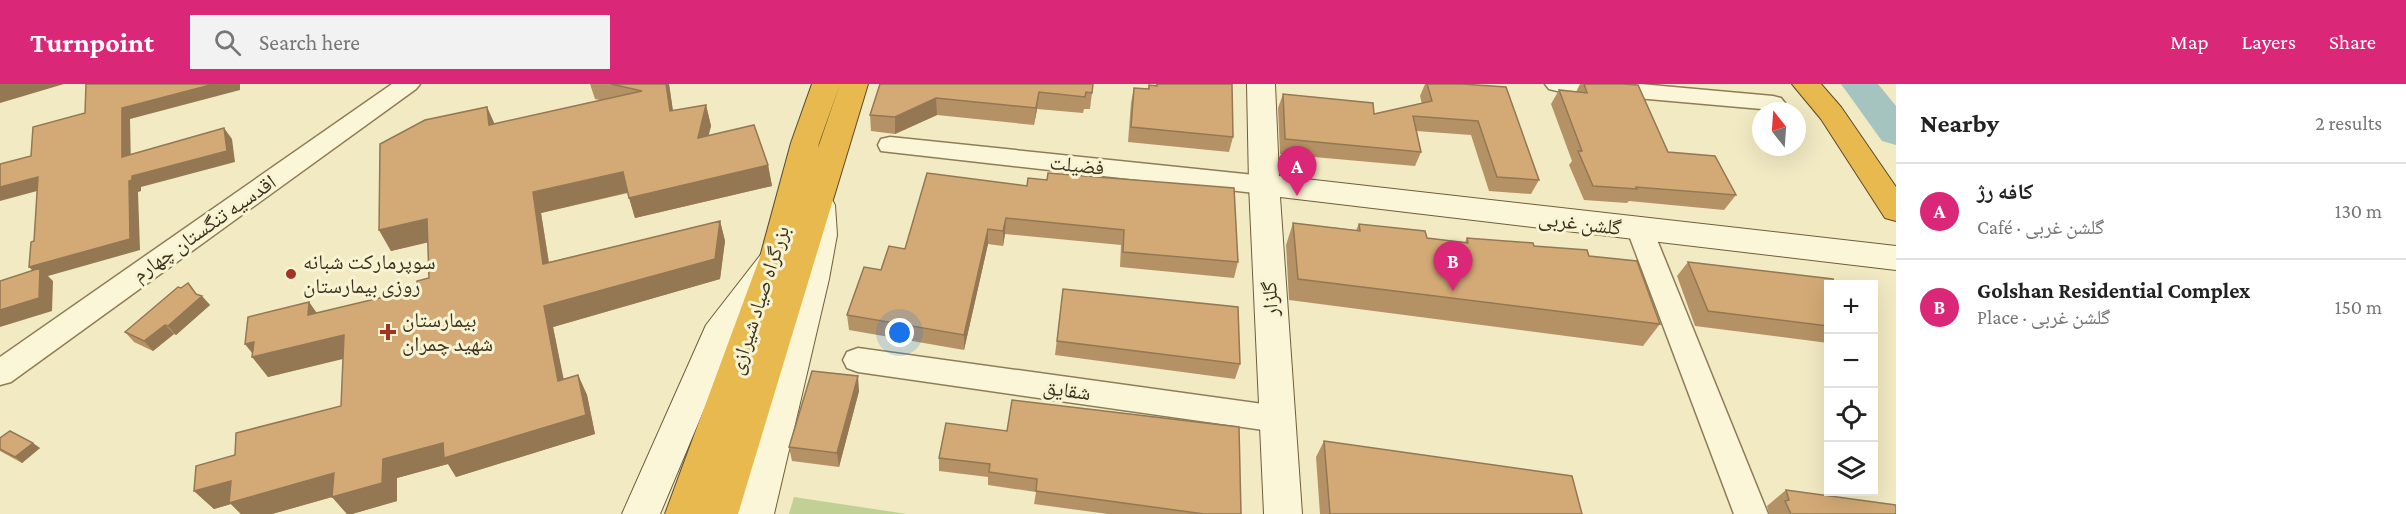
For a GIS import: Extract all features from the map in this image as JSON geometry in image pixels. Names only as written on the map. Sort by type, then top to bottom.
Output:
[{"type":"highway","points":[[805,143],[814,84]]},
{"type":"highway","name":"بزرگراه صیاد شیرازی","points":[[684,514],[776,257],[805,143],[826,84]]},
{"type":"highway","name":"بزرگراه صیاد شیرازی","points":[[718,514],[745,438],[820,190],[834,135],[854,84]]},
{"type":"highway","points":[[1806,84],[1831,112],[1896,210]]},
{"type":"main road","name":"گلزار","points":[[1261,84],[1264,185],[1283,514]]},
{"type":"main road","name":"گلشن غربی","points":[[1264,185],[1896,258]]},
{"type":"main road","points":[[755,514],[813,279],[820,235],[820,190]]},
{"type":"main road","points":[[641,514],[723,325],[776,257]]},
{"type":"street","name":"اقدسیه تنگستان چهارم","points":[[0,373],[408,84]]},
{"type":"street","points":[[1557,84],[1752,102]]},
{"type":"street","name":"فضیلت","points":[[890,145],[1264,185]]},
{"type":"street","points":[[1640,230],[1751,514]]},
{"type":"street","name":"شقایق","points":[[858,360],[1277,419]]},
{"type":"green space","points":[[794,497],[907,514],[789,514]]},
{"type":"building","points":[[86,84],[214,84],[122,108],[122,157],[224,128],[227,151],[132,176],[132,180],[129,181],[130,239],[29,267],[31,242],[34,241],[38,177],[0,187],[0,164],[31,156],[33,127],[85,113]]},
{"type":"building","points":[[611,84],[666,84],[670,111],[706,105],[698,138],[754,125],[768,165],[629,198],[623,172],[533,192],[543,264],[720,221],[715,259],[544,306],[558,381],[578,375],[586,415],[444,458],[443,443],[383,459],[382,483],[332,497],[334,473],[229,503],[231,481],[194,491],[196,466],[235,455],[236,433],[341,406],[344,335],[252,357],[254,342],[245,344],[248,317],[309,302],[308,315],[417,289],[417,281],[429,278],[427,219],[379,230],[380,144],[425,120],[487,107],[489,125],[642,91]]},
{"type":"building","points":[[880,84],[1093,84],[1092,93],[1086,92],[1085,97],[1039,92],[1036,108],[936,98],[895,117],[870,115]]},
{"type":"building","points":[[1158,84],[1232,84],[1233,137],[1131,127],[1134,88],[1149,89],[1149,85],[1157,86]]},
{"type":"building","points":[[1427,84],[1506,87],[1539,180],[1497,177],[1478,121],[1413,116],[1421,152],[1285,139],[1283,94],[1373,103],[1374,114],[1432,101]]},
{"type":"building","points":[[1584,84],[1638,85],[1668,152],[1715,156],[1736,195],[1593,186],[1578,151],[1582,151],[1559,90],[1587,93]]},
{"type":"building","points":[[927,173],[1027,186],[1028,178],[1047,180],[1048,173],[1234,188],[1238,262],[1123,252],[1124,230],[1006,218],[1003,231],[988,229],[964,335],[847,315],[864,267],[881,270],[889,246],[905,249]]},
{"type":"building","points":[[1293,223],[1360,231],[1359,224],[1425,231],[1427,238],[1468,243],[1467,238],[1533,243],[1534,246],[1587,250],[1589,256],[1637,261],[1660,324],[1298,279]]},
{"type":"building","points":[[1688,262],[1834,280],[1824,280],[1824,326],[1708,311]]},
{"type":"building","points":[[40,268],[39,298],[0,310],[0,281]]},
{"type":"building","points":[[188,283],[196,294],[202,296],[168,326],[165,325],[144,341],[125,332],[178,287],[181,288]]},
{"type":"building","points":[[1063,289],[1238,307],[1240,364],[1057,341]]},
{"type":"building","points":[[812,371],[858,376],[837,453],[789,447]]},
{"type":"building","points":[[1012,400],[1239,427],[1241,514],[1204,514],[1036,491],[1037,479],[989,472],[990,464],[939,458],[946,423],[1007,431]]},
{"type":"building","points":[[10,431],[33,443],[15,457],[0,449],[0,438]]},
{"type":"building","points":[[1324,441],[1572,476],[1582,514],[1330,514]]},
{"type":"building","points":[[1786,490],[1896,505],[1896,514],[1791,514],[1785,501],[1789,500]]},
{"type":"waterway","points":[[1859,84],[1896,132]]},
{"type":"place","name":"کافه رژ","points":[[1297,196]]},
{"type":"place","name":"سوپرمارکت شبانه روزی بیمارستان","points":[[291,274]]},
{"type":"place","name":"Golshan Residential Complex","points":[[1453,291]]},
{"type":"place","name":"بیمارستان شهید چمران","points":[[388,332]]}]
